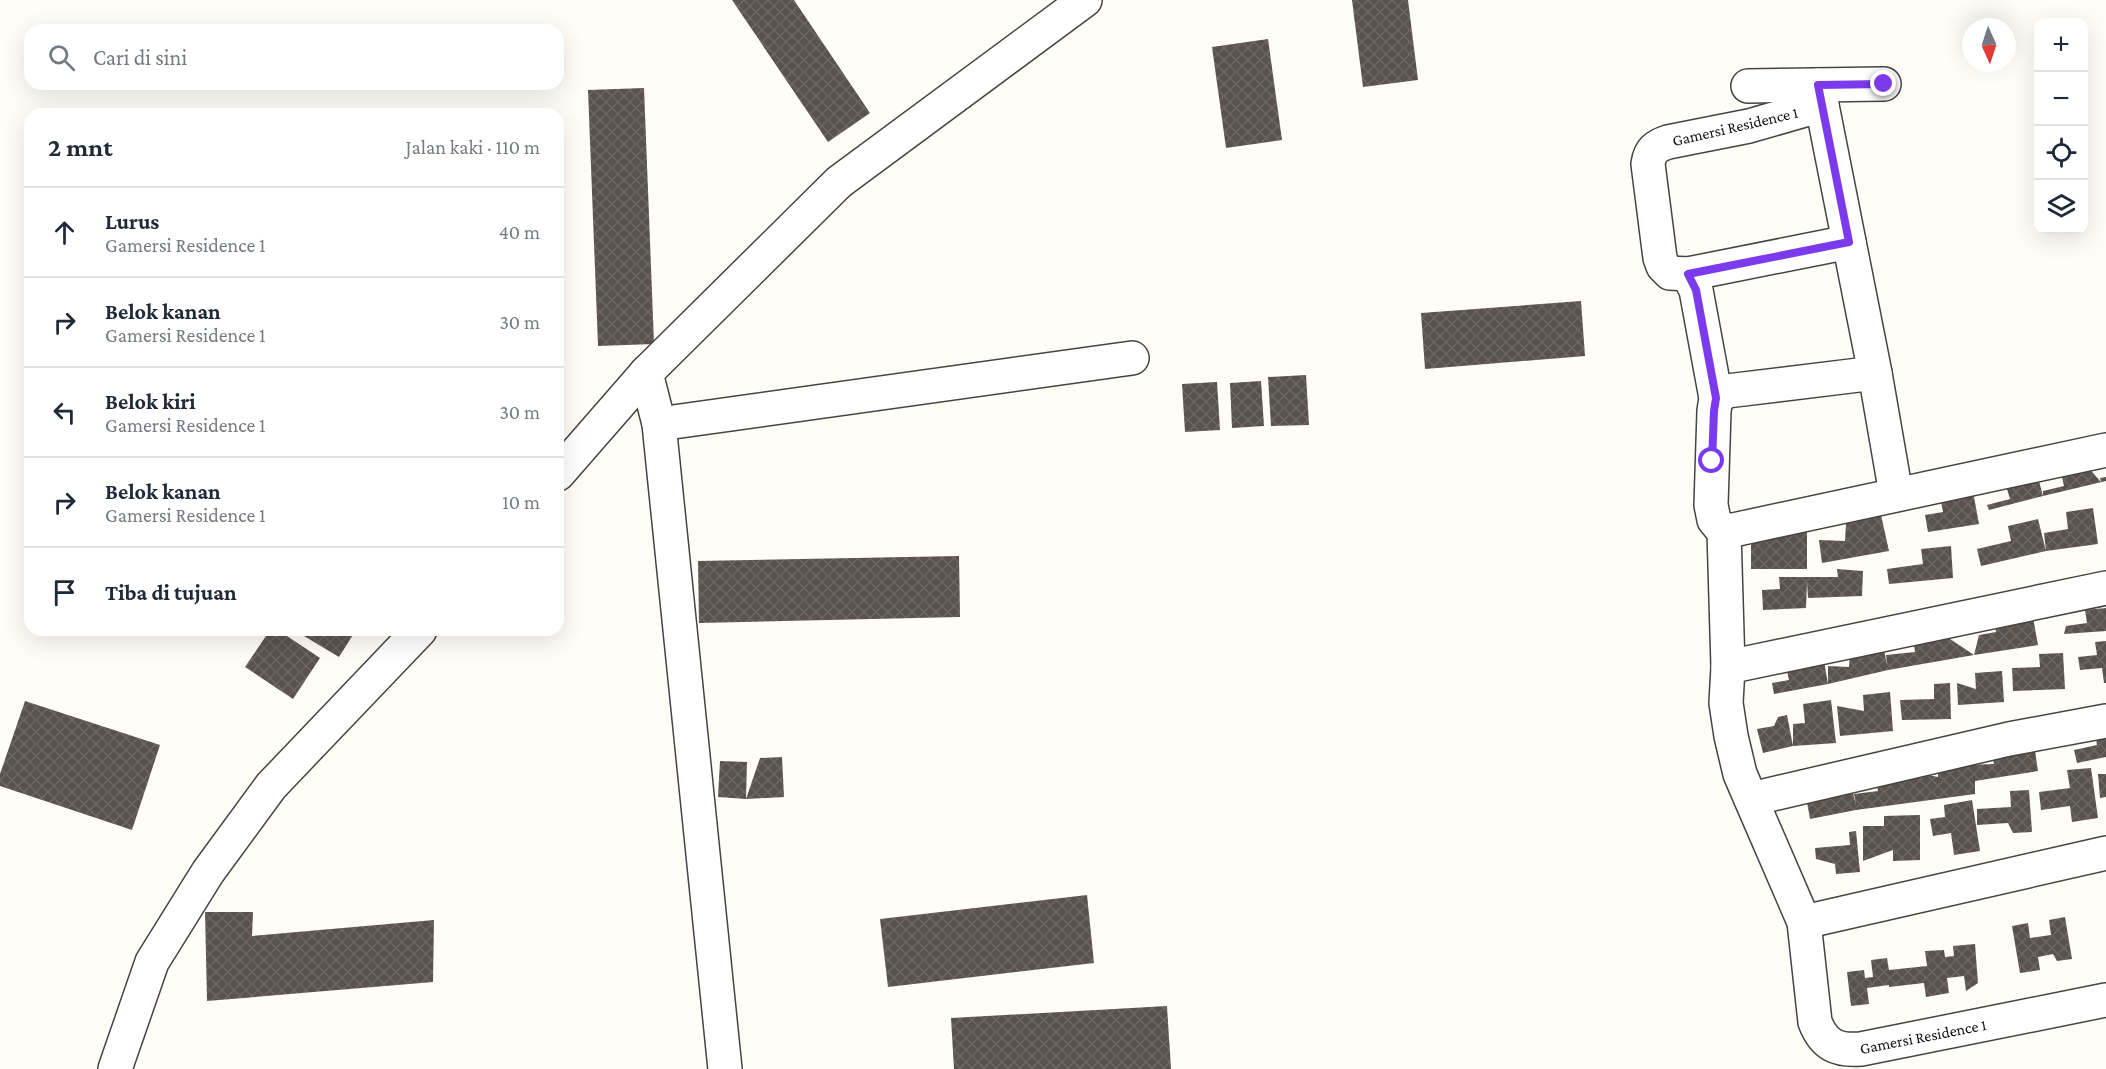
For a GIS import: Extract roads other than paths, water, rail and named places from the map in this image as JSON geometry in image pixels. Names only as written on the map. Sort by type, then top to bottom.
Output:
[{"type":"street","points":[[564,467],[646,374],[839,182],[1085,0]]},
{"type":"street","name":"Gamersi Residence 1","points":[[1884,84],[1820,95],[1749,126],[1656,146],[1650,154],[1648,164],[1660,258],[1663,266],[1670,273],[1688,274],[1696,290],[1716,398],[1711,505],[1714,520],[1724,532],[1728,667],[1725,703],[1740,774],[1804,922],[1815,1022],[1821,1035],[1833,1045],[1845,1050],[1873,1047],[2106,1000]]},
{"type":"street","name":"Gamersi Residence 1","points":[[1748,86],[1820,95]]},
{"type":"street","name":"Gamersi Residence 1","points":[[1820,95],[1875,373],[1896,494]]},
{"type":"street","points":[[1688,274],[1849,242]]},
{"type":"street","points":[[659,424],[1132,358]]},
{"type":"street","points":[[1716,398],[1734,389],[1875,373]]},
{"type":"street","points":[[646,374],[659,424],[725,1069]]},
{"type":"street","points":[[1724,532],[2106,450]]},
{"type":"street","points":[[1728,667],[2106,588]]},
{"type":"street","points":[[116,1069],[152,962],[208,872],[271,786],[414,636]]},
{"type":"street","points":[[1751,799],[2010,739],[2106,721]]},
{"type":"street","points":[[1804,922],[2106,853]]}]
